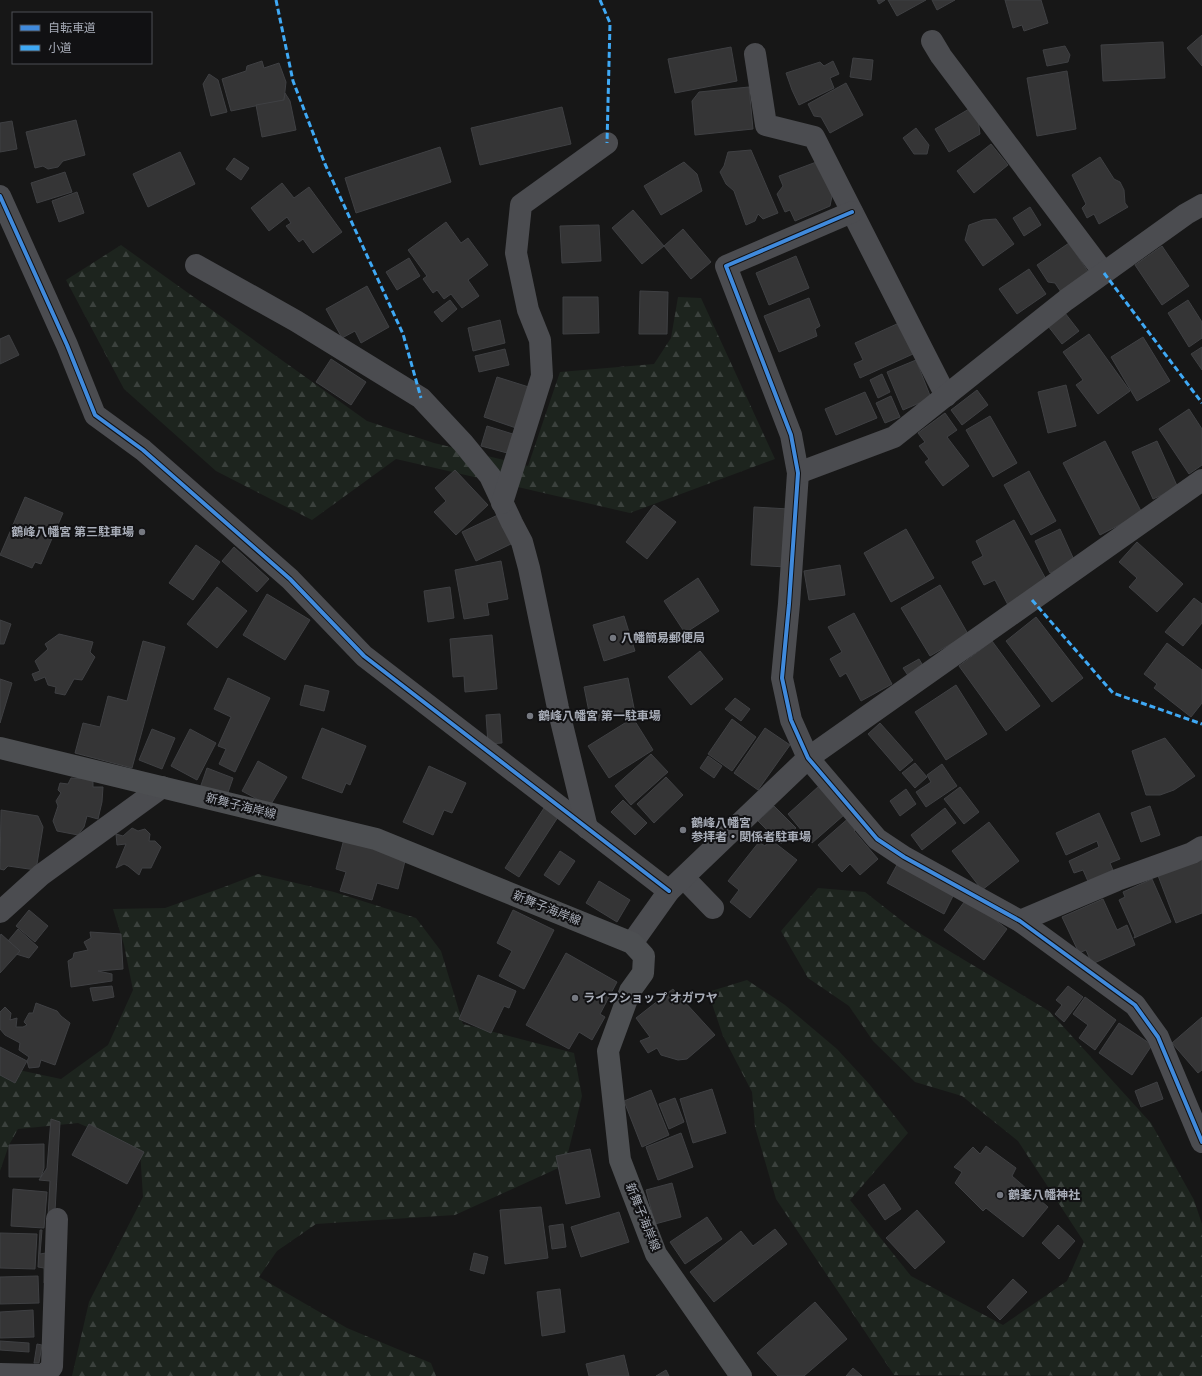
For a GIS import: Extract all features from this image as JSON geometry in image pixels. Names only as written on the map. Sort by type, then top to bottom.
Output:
[{"type":"main road","name":"新舞子海岸線","points":[[0,748],[376,839],[632,943],[644,956],[643,973],[630,991],[608,1051],[620,1160],[656,1254],[741,1376]]},
{"type":"street","points":[[932,41],[941,56],[1104,273]]},
{"type":"street","points":[[755,54],[766,125],[814,137],[946,396]]},
{"type":"street","points":[[502,503],[542,376],[540,340],[528,310],[516,253],[521,205],[607,143]]},
{"type":"street","points":[[0,196],[67,344],[95,415],[143,450],[284,574],[364,656],[587,828],[713,908]]},
{"type":"street","points":[[798,472],[894,437],[1066,300],[1186,214],[1202,205]]},
{"type":"street","points":[[852,212],[726,266],[791,435],[798,472],[789,604],[782,678],[791,720],[808,758],[877,839],[904,856],[1020,921],[1136,1005],[1158,1037],[1202,1142]]},
{"type":"street","points":[[196,265],[296,321],[421,398],[464,443],[490,476],[522,542],[529,568],[558,708],[587,828]]},
{"type":"street","points":[[632,943],[676,885],[808,758],[1202,480]]},
{"type":"street","points":[[0,912],[41,875],[162,787]]},
{"type":"street","points":[[1020,921],[1117,880],[1192,853],[1202,847]]},
{"type":"street","points":[[0,1374],[44,1375],[52,1367],[56,1219]]},
{"type":"green space","points":[[121,245],[367,421],[434,443],[528,466],[560,372],[654,364],[671,338],[678,297],[701,298],[775,459],[630,513],[396,459],[312,520],[216,471],[124,389],[66,280]]},
{"type":"green space","points":[[258,874],[334,892],[416,918],[441,951],[463,1024],[574,1053],[582,1096],[565,1165],[455,1215],[316,1224],[277,1251],[259,1277],[347,1328],[431,1363],[436,1376],[72,1376],[89,1302],[143,1197],[140,1150],[78,1123],[18,1129],[9,1145],[0,1171],[0,1066],[61,1079],[108,1045],[133,990],[124,945],[113,909],[165,908]]},
{"type":"green space","points":[[818,888],[865,892],[911,928],[1049,1011],[1151,1123],[1194,1200],[1202,1224],[1202,1376],[894,1375],[776,1199],[755,1127],[752,1092],[723,1036],[708,992],[747,980],[785,1005],[837,1049],[870,1085],[908,1133],[850,1200],[911,1276],[1003,1325],[1067,1281],[1084,1242],[1018,1141],[962,1096],[915,1082],[873,1041],[849,1006],[808,978],[781,931]]},
{"type":"building","points":[[877,0],[885,0],[879,4]]},
{"type":"building","points":[[888,0],[926,0],[897,16]]},
{"type":"building","points":[[932,0],[955,0],[937,10]]},
{"type":"building","points":[[1005,0],[1041,0],[1048,23],[1024,31],[1022,25],[1013,28]]},
{"type":"building","points":[[1202,35],[1202,66],[1187,48]]},
{"type":"building","points":[[1163,42],[1165,78],[1103,81],[1101,45]]},
{"type":"building","points":[[1065,46],[1070,55],[1068,62],[1047,66],[1043,50]]},
{"type":"building","points":[[731,47],[737,81],[675,93],[668,59]]},
{"type":"building","points":[[853,58],[873,60],[871,80],[850,77]]},
{"type":"building","points":[[262,61],[264,68],[279,63],[286,82],[284,100],[231,111],[222,79],[246,71],[247,66]]},
{"type":"building","points":[[833,61],[839,74],[830,78],[834,88],[799,105],[786,73],[820,62],[824,66]]},
{"type":"building","points":[[1067,71],[1076,129],[1037,136],[1027,78]]},
{"type":"building","points":[[209,74],[218,80],[227,112],[211,116],[203,84]]},
{"type":"building","points":[[846,83],[863,115],[830,133],[821,117],[814,116],[808,104]]},
{"type":"building","points":[[749,87],[753,129],[695,135],[692,101],[699,92]]},
{"type":"building","points":[[285,93],[290,101],[296,130],[262,137],[256,105],[284,100]]},
{"type":"building","points":[[562,107],[571,144],[480,165],[471,128]]},
{"type":"building","points":[[969,109],[978,119],[980,134],[949,152],[935,129]]},
{"type":"building","points":[[76,120],[85,155],[63,161],[58,167],[48,169],[43,166],[35,168],[26,132]]},
{"type":"building","points":[[12,121],[17,149],[0,152],[0,123]]},
{"type":"building","points":[[916,128],[929,145],[927,154],[914,154],[903,138]]},
{"type":"building","points":[[991,144],[1008,165],[974,193],[957,171]]},
{"type":"building","points":[[440,147],[451,182],[356,213],[345,178]]},
{"type":"building","points":[[751,150],[778,213],[763,219],[758,214],[755,221],[746,225],[734,191],[726,184],[720,172],[724,166],[728,152]]},
{"type":"building","points":[[180,152],[195,184],[148,207],[133,174]]},
{"type":"building","points":[[1100,157],[1114,179],[1120,182],[1124,190],[1125,203],[1128,207],[1099,224],[1094,214],[1087,218],[1082,208],[1086,204],[1072,175]]},
{"type":"building","points":[[234,158],[249,168],[241,180],[226,169]]},
{"type":"building","points":[[819,161],[832,196],[830,206],[795,221],[790,210],[785,212],[777,194],[783,186],[779,176]]},
{"type":"building","points":[[684,162],[697,174],[702,191],[661,215],[644,186]]},
{"type":"building","points":[[65,172],[72,192],[37,203],[31,183]]},
{"type":"building","points":[[282,183],[294,198],[309,187],[342,232],[313,253],[303,239],[299,242],[286,226],[291,223],[287,217],[269,231],[251,208]]},
{"type":"building","points":[[77,192],[84,213],[59,222],[52,201]]},
{"type":"building","points":[[1030,207],[1041,225],[1024,236],[1013,218]]},
{"type":"building","points":[[633,210],[664,246],[642,264],[612,228]]},
{"type":"building","points":[[996,219],[1014,244],[983,266],[965,240],[969,225],[983,220]]},
{"type":"building","points":[[446,222],[461,243],[468,238],[488,265],[468,280],[479,296],[462,308],[451,294],[444,299],[437,290],[433,293],[423,279],[427,276],[408,250]]},
{"type":"building","points":[[599,225],[601,261],[562,263],[560,226]]},
{"type":"building","points":[[683,229],[711,262],[691,279],[664,246]]},
{"type":"building","points":[[1069,243],[1089,273],[1061,292],[1055,283],[1048,282],[1037,265]]},
{"type":"building","points":[[1162,246],[1189,286],[1162,305],[1135,265]]},
{"type":"building","points":[[796,256],[809,288],[769,305],[756,273]]},
{"type":"building","points":[[409,258],[420,276],[397,290],[386,272]]},
{"type":"building","points":[[1029,269],[1046,294],[1017,314],[999,289]]},
{"type":"building","points":[[367,286],[389,327],[361,343],[355,331],[342,338],[326,309]]},
{"type":"building","points":[[640,291],[668,292],[667,334],[639,334]]},
{"type":"building","points":[[563,297],[598,297],[599,333],[563,334]]},
{"type":"building","points":[[809,298],[820,326],[815,329],[817,336],[779,352],[764,316]]},
{"type":"building","points":[[450,300],[457,309],[442,322],[434,312]]},
{"type":"building","points":[[1188,300],[1202,322],[1202,338],[1189,347],[1168,313]]},
{"type":"building","points":[[1065,313],[1079,331],[1062,344],[1048,326]]},
{"type":"building","points":[[500,320],[505,343],[473,351],[468,328]]},
{"type":"building","points":[[899,323],[913,354],[860,378],[854,364],[863,360],[855,343]]},
{"type":"building","points":[[1089,334],[1130,391],[1098,414],[1076,385],[1083,380],[1063,352]]},
{"type":"building","points":[[9,335],[19,355],[0,364],[0,339]]},
{"type":"building","points":[[1143,337],[1170,381],[1137,401],[1111,357]]},
{"type":"building","points":[[1202,347],[1202,370],[1191,354]]},
{"type":"building","points":[[505,349],[509,365],[479,372],[475,356]]},
{"type":"building","points":[[331,359],[366,382],[351,405],[316,382]]},
{"type":"building","points":[[916,360],[931,398],[903,410],[887,372]]},
{"type":"building","points":[[882,374],[890,392],[878,398],[870,380]]},
{"type":"building","points":[[497,377],[532,388],[519,429],[484,417]]},
{"type":"building","points":[[1066,385],[1076,426],[1048,433],[1038,392]]},
{"type":"building","points":[[977,390],[988,405],[962,425],[951,410]]},
{"type":"building","points":[[865,392],[877,418],[836,435],[825,409]]},
{"type":"building","points":[[891,396],[900,417],[885,423],[876,403]]},
{"type":"building","points":[[1189,409],[1202,429],[1202,465],[1189,474],[1159,429]]},
{"type":"building","points":[[945,413],[957,430],[947,437],[969,466],[943,486],[925,462],[929,459],[919,446],[925,442],[918,433]]},
{"type":"building","points":[[990,416],[1017,463],[993,477],[966,430]]},
{"type":"building","points":[[487,426],[516,435],[511,454],[481,446]]},
{"type":"building","points":[[1105,441],[1142,513],[1100,535],[1063,463]]},
{"type":"building","points":[[1157,441],[1178,488],[1153,499],[1132,452]]},
{"type":"building","points":[[455,470],[488,505],[456,535],[434,512],[446,501],[435,488]]},
{"type":"building","points":[[1029,471],[1056,521],[1031,535],[1004,485]]},
{"type":"building","points":[[25,497],[63,513],[41,564],[35,562],[32,568],[0,555]]},
{"type":"building","points":[[654,505],[676,522],[647,559],[626,542]]},
{"type":"building","points":[[754,507],[789,509],[786,567],[751,565]]},
{"type":"building","points":[[502,513],[515,542],[476,561],[462,532]]},
{"type":"building","points":[[1014,520],[1048,583],[1008,605],[995,580],[984,585],[972,562],[983,556],[976,541]]},
{"type":"building","points":[[906,529],[934,578],[891,602],[864,553]]},
{"type":"building","points":[[1060,529],[1075,562],[1050,573],[1035,541]]},
{"type":"building","points":[[1137,542],[1183,584],[1157,612],[1129,587],[1137,578],[1119,562]]},
{"type":"building","points":[[196,545],[220,562],[193,600],[169,583]]},
{"type":"building","points":[[234,547],[269,579],[257,592],[222,561]]},
{"type":"building","points":[[501,561],[508,599],[487,603],[489,615],[464,619],[455,570]]},
{"type":"building","points":[[840,565],[845,595],[809,600],[804,571]]},
{"type":"building","points":[[698,578],[719,611],[685,633],[664,601]]},
{"type":"building","points":[[940,585],[968,634],[930,656],[901,608]]},
{"type":"building","points":[[217,587],[247,611],[217,648],[187,624]]},
{"type":"building","points":[[450,587],[454,618],[428,622],[424,591]]},
{"type":"building","points":[[267,594],[310,620],[285,660],[243,635]]},
{"type":"building","points":[[1194,598],[1202,604],[1202,623],[1183,646],[1165,632]]},
{"type":"building","points":[[854,613],[892,684],[861,701],[846,673],[840,677],[830,659],[842,652],[828,627]]},
{"type":"building","points":[[624,616],[635,651],[604,661],[593,625]]},
{"type":"building","points":[[1036,617],[1083,678],[1052,702],[1006,641]]},
{"type":"building","points":[[0,620],[11,624],[4,644],[0,644]]},
{"type":"building","points":[[59,634],[93,642],[90,652],[95,657],[82,680],[74,679],[65,695],[55,693],[56,687],[48,685],[45,677],[35,681],[32,674],[40,671],[35,661],[48,649],[45,644]]},
{"type":"building","points":[[492,635],[497,689],[465,692],[464,676],[453,677],[450,639]]},
{"type":"building","points":[[143,641],[165,647],[132,768],[75,753],[83,723],[100,727],[108,696],[127,701]]},
{"type":"building","points":[[992,641],[1040,706],[1006,731],[959,666]]},
{"type":"building","points":[[1167,643],[1202,670],[1202,703],[1191,717],[1154,688],[1157,684],[1144,674]]},
{"type":"building","points":[[700,651],[723,679],[691,705],[668,677]]},
{"type":"building","points":[[919,659],[925,669],[909,677],[903,668]]},
{"type":"building","points":[[228,678],[270,698],[235,772],[219,764],[226,749],[218,746],[231,717],[214,709]]},
{"type":"building","points":[[628,678],[635,713],[591,722],[584,687]]},
{"type":"building","points":[[0,679],[12,683],[0,723]]},
{"type":"building","points":[[305,685],[329,691],[324,711],[300,705]]},
{"type":"building","points":[[956,685],[987,734],[946,760],[915,712]]},
{"type":"building","points":[[735,698],[750,709],[741,721],[725,709]]},
{"type":"building","points":[[500,714],[502,743],[488,744],[486,715]]},
{"type":"building","points":[[633,718],[653,750],[609,778],[588,746]]},
{"type":"building","points":[[732,719],[756,737],[732,771],[708,754]]},
{"type":"building","points":[[880,723],[913,760],[900,771],[868,734]]},
{"type":"building","points":[[322,728],[366,746],[350,785],[346,783],[342,793],[302,778]]},
{"type":"building","points":[[765,728],[790,745],[758,790],[734,773]]},
{"type":"building","points":[[152,729],[175,738],[162,769],[139,760]]},
{"type":"building","points":[[190,729],[216,743],[197,780],[171,766]]},
{"type":"building","points":[[1165,738],[1195,776],[1174,790],[1160,795],[1146,795],[1132,751]]},
{"type":"building","points":[[651,754],[668,772],[631,805],[615,786]]},
{"type":"building","points":[[708,756],[722,766],[714,778],[700,768]]},
{"type":"building","points":[[258,761],[287,777],[270,806],[242,791]]},
{"type":"building","points":[[915,763],[927,777],[915,788],[902,773]]},
{"type":"building","points":[[942,764],[957,786],[926,807],[916,792],[931,782],[927,775]]},
{"type":"building","points":[[429,766],[466,783],[452,813],[444,810],[433,835],[403,822]]},
{"type":"building","points":[[207,768],[233,778],[225,801],[199,791]]},
{"type":"building","points":[[666,777],[683,795],[654,823],[637,804]]},
{"type":"building","points":[[71,778],[93,779],[93,787],[103,787],[102,802],[98,819],[87,816],[84,827],[78,835],[57,831],[53,821],[58,806],[56,801],[61,793],[58,790],[60,783],[68,784]]},
{"type":"building","points":[[819,786],[844,815],[812,843],[788,814]]},
{"type":"building","points":[[960,787],[979,812],[964,824],[944,799]]},
{"type":"building","points":[[906,789],[916,804],[900,816],[890,801]]},
{"type":"building","points":[[623,800],[647,823],[635,835],[611,812]]},
{"type":"building","points":[[774,806],[796,828],[781,844],[758,821]]},
{"type":"building","points":[[1150,806],[1160,835],[1141,842],[1131,813]]},
{"type":"building","points":[[544,808],[558,817],[519,877],[505,868]]},
{"type":"building","points":[[945,808],[956,823],[922,850],[911,835]]},
{"type":"building","points":[[1,810],[38,816],[43,827],[36,870],[8,866],[4,870],[0,869]]},
{"type":"building","points":[[1099,813],[1120,859],[1110,863],[1115,875],[1090,886],[1083,870],[1074,873],[1069,861],[1099,847],[1097,841],[1066,855],[1056,833]]},
{"type":"building","points":[[851,816],[859,826],[854,831],[878,859],[860,875],[850,864],[842,872],[818,845]]},
{"type":"building","points":[[989,822],[1019,861],[982,890],[952,851]]},
{"type":"building","points":[[132,828],[138,831],[145,829],[150,834],[149,841],[155,841],[161,847],[151,868],[142,868],[139,875],[124,864],[116,868],[126,844],[117,845],[116,834],[123,836]]},
{"type":"building","points":[[344,839],[406,857],[398,889],[377,883],[372,900],[340,891],[346,872],[336,869]]},
{"type":"building","points":[[770,839],[797,860],[750,918],[730,902],[739,890],[728,881],[759,842],[765,846]]},
{"type":"building","points":[[560,851],[575,861],[559,885],[544,875]]},
{"type":"building","points":[[1200,857],[1202,861],[1202,913],[1176,923],[1157,873]]},
{"type":"building","points":[[899,861],[955,892],[944,914],[887,883]]},
{"type":"building","points":[[1152,879],[1171,922],[1134,938],[1135,936],[1119,900],[1125,897],[1123,892]]},
{"type":"building","points":[[599,881],[630,900],[617,922],[586,903]]},
{"type":"building","points":[[967,898],[1007,929],[984,960],[944,930]]},
{"type":"building","points":[[1103,899],[1117,930],[1127,925],[1135,945],[1092,964],[1086,950],[1079,953],[1062,917]]},
{"type":"building","points":[[29,910],[48,926],[35,942],[16,926]]},
{"type":"building","points":[[513,910],[554,930],[524,989],[499,976],[512,951],[497,943]]},
{"type":"building","points":[[18,929],[38,947],[29,958],[16,954],[20,951],[8,941]]},
{"type":"building","points":[[90,932],[121,934],[123,969],[98,971],[112,974],[112,981],[71,987],[68,961],[73,958],[74,953],[88,950],[84,942],[91,938]]},
{"type":"building","points":[[1,934],[20,951],[0,973],[0,936]]},
{"type":"building","name":"ライフショップ オガワヤ","points":[[566,953],[617,982],[600,1014],[605,1017],[592,1040],[579,1032],[569,1049],[526,1025]]},
{"type":"building","points":[[478,975],[516,991],[509,1008],[504,1006],[491,1033],[459,1019]]},
{"type":"building","points":[[112,986],[114,997],[93,1001],[90,988]]},
{"type":"building","points":[[1068,986],[1083,997],[1064,1022],[1055,1014],[1062,1005],[1056,1000]]},
{"type":"building","points":[[673,989],[715,1035],[687,1059],[678,1060],[661,1055],[657,1048],[648,1053],[640,1041],[650,1037],[636,1018]]},
{"type":"building","points":[[1085,997],[1116,1020],[1095,1050],[1079,1038],[1088,1025],[1073,1014]]},
{"type":"building","points":[[36,1003],[57,1011],[70,1023],[55,1065],[41,1060],[39,1067],[29,1068],[27,1061],[29,1057],[19,1050],[20,1043],[5,1035],[0,1029],[0,1012],[5,1007],[11,1013],[10,1020],[17,1018],[16,1027],[23,1027],[27,1025],[24,1022],[29,1013],[33,1013]]},
{"type":"building","points":[[1202,1017],[1202,1070],[1198,1073],[1172,1043]]},
{"type":"building","points":[[1119,1023],[1152,1045],[1132,1075],[1099,1053]]},
{"type":"building","points":[[0,1047],[27,1061],[15,1083],[0,1075]]},
{"type":"building","points":[[1157,1082],[1163,1099],[1141,1107],[1135,1091]]},
{"type":"building","points":[[712,1089],[726,1133],[693,1143],[680,1099]]},
{"type":"building","points":[[651,1090],[669,1135],[642,1147],[624,1101]]},
{"type":"building","points":[[675,1098],[684,1122],[669,1129],[659,1104]]},
{"type":"building","points":[[51,1119],[60,1122],[51,1283],[44,1283],[44,1268],[38,1267],[40,1230],[42,1230],[40,1254],[46,1253],[50,1181],[39,1180],[47,1168]]},
{"type":"building","points":[[89,1124],[144,1152],[127,1184],[72,1155]]},
{"type":"building","points":[[681,1133],[693,1167],[658,1180],[646,1147]]},
{"type":"building","points":[[44,1144],[44,1168],[41,1177],[9,1177],[9,1145]]},
{"type":"building","name":"鶴峯八幡神社","points":[[986,1146],[1016,1168],[1012,1176],[1048,1207],[1023,1237],[986,1208],[983,1211],[955,1183],[962,1172],[954,1167],[973,1147],[980,1154]]},
{"type":"building","points":[[590,1149],[600,1197],[566,1204],[556,1156]]},
{"type":"building","points":[[672,1183],[681,1217],[655,1224],[646,1190]]},
{"type":"building","points":[[884,1184],[901,1209],[885,1220],[868,1195]]},
{"type":"building","points":[[13,1189],[47,1192],[44,1228],[11,1226]]},
{"type":"building","points":[[541,1207],[548,1258],[505,1264],[500,1210]]},
{"type":"building","points":[[917,1210],[945,1242],[915,1269],[886,1238]]},
{"type":"building","points":[[619,1212],[629,1242],[581,1257],[571,1227]]},
{"type":"building","points":[[707,1217],[722,1239],[685,1264],[670,1242]]},
{"type":"building","points":[[563,1224],[566,1247],[552,1249],[549,1226]]},
{"type":"building","points":[[1058,1225],[1075,1241],[1059,1259],[1042,1243]]},
{"type":"building","points":[[775,1229],[787,1244],[714,1302],[690,1272],[741,1231],[753,1246]]},
{"type":"building","points":[[0,1233],[37,1234],[35,1269],[0,1268]]},
{"type":"building","points":[[474,1253],[488,1257],[484,1274],[470,1270]]},
{"type":"building","points":[[38,1276],[39,1303],[0,1304],[0,1277]]},
{"type":"building","points":[[1013,1279],[1027,1292],[1000,1320],[987,1307]]},
{"type":"building","points":[[560,1289],[565,1332],[542,1336],[537,1292]]},
{"type":"building","points":[[815,1302],[847,1339],[804,1376],[778,1376],[757,1353]]},
{"type":"building","points":[[33,1310],[34,1337],[0,1338],[0,1312]]},
{"type":"building","points":[[0,1341],[29,1343],[29,1352],[0,1350]]},
{"type":"building","points":[[37,1344],[42,1345],[39,1363],[34,1363]]},
{"type":"building","points":[[624,1355],[629,1376],[589,1376],[586,1364]]},
{"type":"building","points":[[853,1368],[862,1376],[846,1376]]},
{"type":"building","points":[[666,1370],[669,1376],[656,1376]]},
{"type":"marked path","points":[[276,0],[293,81],[325,164],[403,334],[421,398]]},
{"type":"marked path","points":[[600,0],[610,23],[607,143]]},
{"type":"marked path","points":[[1104,273],[1202,403]]},
{"type":"marked path","points":[[1032,600],[1113,693],[1202,724]]},
{"type":"cycle path","points":[[0,196],[67,345],[95,415],[143,450],[290,579],[364,656],[669,891]]},
{"type":"cycle path","points":[[852,212],[726,266],[791,435],[798,473],[789,604],[782,678],[791,720],[808,758],[877,839],[904,857],[1020,921],[1135,1005],[1158,1037],[1202,1142]]},
{"type":"place","name":"鶴峰八幡宮 第三駐車場","points":[[142,532]]},
{"type":"place","name":"八幡簡易郵便局","points":[[613,638]]},
{"type":"place","name":"鶴峰八幡宮 第一駐車場","points":[[530,716]]},
{"type":"place","name":"鶴峰八幡宮 参拝者・関係者駐車場","points":[[683,830]]},
{"type":"place","name":"ライフショップ オガワヤ","points":[[575,998]]},
{"type":"place","name":"鶴峯八幡神社","points":[[1000,1195]]}]
